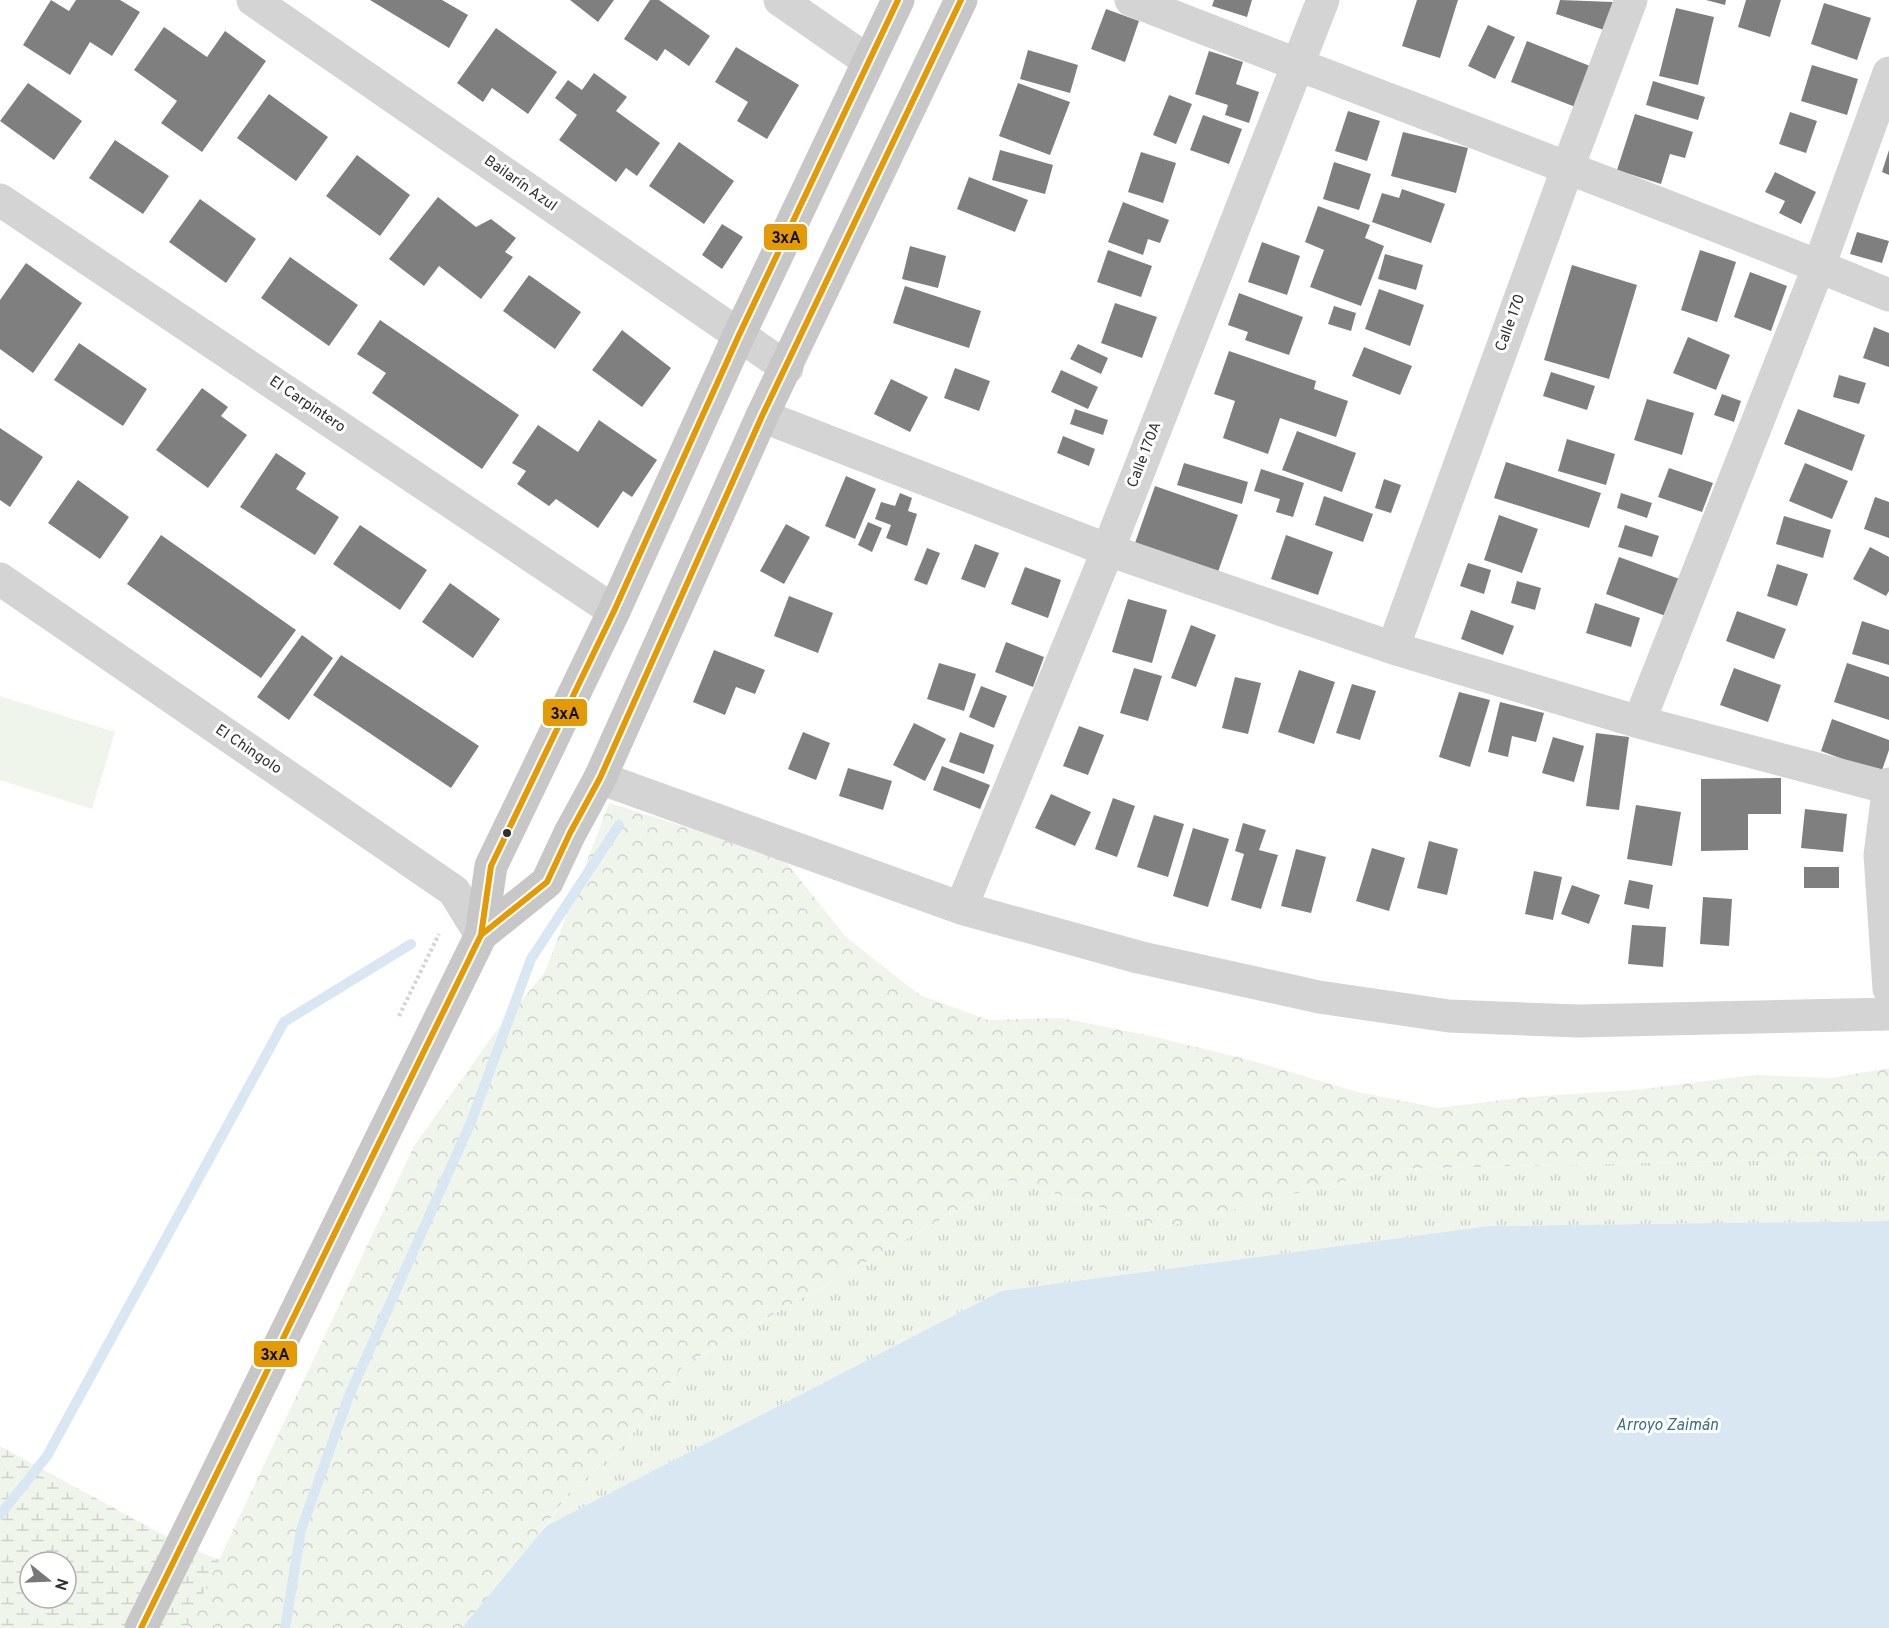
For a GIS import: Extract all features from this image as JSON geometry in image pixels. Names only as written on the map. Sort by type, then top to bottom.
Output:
[{"type":"main road","points":[[141,1628],[481,935],[491,866],[614,611],[739,334],[898,0]]},
{"type":"main road","points":[[481,935],[547,882],[600,778],[762,416],[962,0]]},
{"type":"street","name":"Bailarín Azul","points":[[254,0],[787,368]]},
{"type":"street","points":[[780,0],[868,61]]},
{"type":"street","points":[[1131,0],[1296,65],[1568,167],[1889,295]]},
{"type":"street","name":"Calle 170A","points":[[961,908],[1108,550],[1323,0]]},
{"type":"street","name":"Calle 170","points":[[1393,648],[1630,0]]},
{"type":"street","points":[[1639,722],[1819,266],[1889,73]]},
{"type":"street","name":"El Carpintero","points":[[0,200],[614,611]]},
{"type":"street","points":[[762,416],[1108,550],[1393,648],[1639,722],[1888,787],[1880,855],[1889,989]]},
{"type":"street","name":"El Chingolo","points":[[0,579],[454,891],[481,935]]},
{"type":"street","points":[[600,778],[961,908],[1150,960],[1319,997],[1449,1016],[1578,1021],[1889,1014]]},
{"type":"green space","points":[[0,696],[115,732],[92,809],[0,780]]},
{"type":"green space","points":[[609,803],[782,857],[846,937],[920,995],[988,1020],[1061,1018],[1151,1036],[1253,1061],[1358,1092],[1438,1108],[1528,1097],[1634,1090],[1754,1075],[1831,1078],[1889,1068],[1889,1157],[1391,1169],[1165,1227],[1010,1180],[684,1365],[624,1445],[569,1493],[471,1628],[187,1628],[414,1146],[494,1034],[545,972]]},
{"type":"green space","points":[[1889,1157],[1889,1221],[1489,1226],[1001,1291],[546,1526],[569,1493],[624,1445],[684,1365],[1010,1180],[1165,1227],[1391,1169]]},
{"type":"green space","points":[[0,1446],[182,1545],[303,1593],[345,1628],[0,1628]]},
{"type":"water","name":"Arroyo Zaimán","points":[[1889,1221],[1889,1628],[462,1628],[546,1526],[1001,1291],[1489,1226]]},
{"type":"building","points":[[51,0],[69,11],[76,0],[120,0],[140,12],[112,56],[90,42],[70,75],[23,45]]},
{"type":"building","points":[[370,0],[442,0],[468,15],[449,48]]},
{"type":"building","points":[[570,0],[614,0],[598,22]]},
{"type":"building","points":[[650,0],[659,0],[710,36],[689,66],[665,49],[657,61],[624,39]]},
{"type":"building","points":[[1214,0],[1252,0],[1247,17],[1212,6]]},
{"type":"building","points":[[1417,0],[1458,0],[1440,58],[1402,46]]},
{"type":"building","points":[[1560,0],[1613,2],[1604,30],[1556,14]]},
{"type":"building","points":[[1706,0],[1726,0],[1725,5]]},
{"type":"building","points":[[1746,0],[1781,0],[1770,37],[1738,27]]},
{"type":"building","points":[[1824,3],[1871,18],[1857,60],[1811,44]]},
{"type":"building","points":[[1676,8],[1714,17],[1698,85],[1659,76]]},
{"type":"building","points":[[1106,9],[1139,21],[1125,62],[1091,49]]},
{"type":"building","points":[[1488,25],[1515,37],[1495,79],[1468,66]]},
{"type":"building","points":[[164,27],[207,57],[225,31],[266,61],[202,152],[161,123],[177,101],[134,70]]},
{"type":"building","points":[[496,28],[557,72],[528,114],[492,88],[483,102],[457,83]]},
{"type":"building","points":[[1527,41],[1595,68],[1578,108],[1511,82]]},
{"type":"building","points":[[736,47],[799,85],[767,139],[737,121],[748,102],[715,82]]},
{"type":"building","points":[[1028,50],[1078,65],[1070,93],[1020,79]]},
{"type":"building","points":[[1209,51],[1243,62],[1236,84],[1259,92],[1249,123],[1225,115],[1228,105],[1195,94]]},
{"type":"building","points":[[1812,65],[1858,79],[1847,115],[1801,101]]},
{"type":"building","points":[[594,73],[627,97],[616,111],[660,143],[637,176],[626,168],[616,182],[559,140],[577,115],[555,98],[568,80],[582,90]]},
{"type":"building","points":[[1653,81],[1705,97],[1698,120],[1646,105]]},
{"type":"building","points":[[28,83],[82,121],[54,160],[0,121]]},
{"type":"building","points":[[1018,83],[1070,102],[1050,155],[999,136]]},
{"type":"building","points":[[269,94],[328,137],[296,181],[237,138]]},
{"type":"building","points":[[1169,95],[1192,104],[1176,144],[1153,135]]},
{"type":"building","points":[[1348,111],[1380,121],[1367,161],[1335,151]]},
{"type":"building","points":[[1790,112],[1817,121],[1806,153],[1779,144]]},
{"type":"building","points":[[1635,114],[1693,132],[1685,158],[1670,154],[1661,184],[1617,170]]},
{"type":"building","points":[[1203,115],[1242,129],[1229,164],[1190,150]]},
{"type":"building","points":[[1403,132],[1468,148],[1456,193],[1391,176]]},
{"type":"building","points":[[115,140],[169,176],[143,214],[89,178]]},
{"type":"building","points":[[679,142],[734,181],[704,224],[649,186]]},
{"type":"building","points":[[1000,150],[1053,165],[1045,194],[992,180]]},
{"type":"building","points":[[1889,150],[1889,175],[1882,172]]},
{"type":"building","points":[[1141,152],[1176,163],[1163,203],[1128,192]]},
{"type":"building","points":[[357,155],[410,195],[380,236],[326,196]]},
{"type":"building","points":[[1334,162],[1371,174],[1359,210],[1323,199]]},
{"type":"building","points":[[1775,172],[1816,192],[1801,224],[1779,213],[1785,201],[1765,192]]},
{"type":"building","points":[[969,177],[1028,200],[1015,232],[957,209]]},
{"type":"building","points":[[1402,189],[1445,204],[1431,243],[1372,222],[1382,193],[1399,198]]},
{"type":"building","points":[[438,197],[476,227],[491,219],[516,238],[505,252],[513,257],[481,299],[439,266],[424,286],[389,259]]},
{"type":"building","points":[[200,199],[256,239],[226,283],[169,242]]},
{"type":"building","points":[[1123,202],[1169,220],[1160,243],[1148,239],[1143,255],[1108,242]]},
{"type":"building","points":[[1318,206],[1370,225],[1365,238],[1384,246],[1361,306],[1310,287],[1324,250],[1305,242]]},
{"type":"building","points":[[722,224],[743,237],[722,269],[702,255]]},
{"type":"building","points":[[1857,232],[1889,241],[1882,263],[1850,254]]},
{"type":"building","points":[[1262,242],[1300,256],[1287,295],[1248,282]]},
{"type":"building","points":[[910,246],[946,256],[938,288],[902,279]]},
{"type":"building","points":[[1108,250],[1152,266],[1141,297],[1097,282]]},
{"type":"building","points":[[1700,250],[1736,262],[1717,322],[1681,310]]},
{"type":"building","points":[[1385,254],[1423,265],[1416,290],[1378,279]]},
{"type":"building","points":[[290,257],[358,305],[329,346],[261,298]]},
{"type":"building","points":[[26,263],[82,303],[33,373],[0,349],[0,300]]},
{"type":"building","points":[[1572,265],[1637,285],[1609,379],[1544,360]]},
{"type":"building","points":[[1750,272],[1787,286],[1771,331],[1734,317]]},
{"type":"building","points":[[529,275],[581,312],[555,349],[503,311]]},
{"type":"building","points":[[905,286],[981,311],[969,348],[893,323]]},
{"type":"building","points":[[1379,289],[1424,305],[1410,346],[1365,329]]},
{"type":"building","points":[[1239,293],[1303,317],[1289,355],[1245,340],[1248,332],[1228,325]]},
{"type":"building","points":[[1115,303],[1157,317],[1142,358],[1101,343]]},
{"type":"building","points":[[1334,306],[1356,313],[1351,331],[1328,324]]},
{"type":"building","points":[[380,320],[519,415],[482,469],[372,393],[386,373],[357,354]]},
{"type":"building","points":[[1874,327],[1889,333],[1889,367],[1863,358]]},
{"type":"building","points":[[622,330],[671,368],[642,407],[592,370]]},
{"type":"building","points":[[1688,337],[1730,355],[1716,390],[1673,373]]},
{"type":"building","points":[[79,343],[147,389],[123,426],[54,380]]},
{"type":"building","points":[[1078,344],[1108,358],[1101,374],[1070,359]]},
{"type":"building","points":[[1364,347],[1412,366],[1400,395],[1352,376]]},
{"type":"building","points":[[1229,351],[1316,381],[1314,389],[1348,401],[1336,437],[1280,418],[1268,454],[1223,438],[1235,401],[1214,394]]},
{"type":"building","points":[[955,368],[990,381],[979,411],[944,398]]},
{"type":"building","points":[[1061,370],[1098,387],[1088,409],[1051,392]]},
{"type":"building","points":[[1551,372],[1595,386],[1587,410],[1543,396]]},
{"type":"building","points":[[1839,375],[1866,383],[1859,404],[1833,397]]},
{"type":"building","points":[[891,379],[928,397],[910,432],[874,414]]},
{"type":"building","points":[[202,388],[228,407],[221,416],[247,435],[208,488],[156,450]]},
{"type":"building","points":[[1722,394],[1741,401],[1734,422],[1714,415]]},
{"type":"building","points":[[1647,399],[1694,413],[1682,455],[1634,440]]},
{"type":"building","points":[[1075,409],[1108,420],[1103,435],[1070,424]]},
{"type":"building","points":[[1798,409],[1865,435],[1852,471],[1784,444]]},
{"type":"building","points":[[599,420],[657,460],[632,497],[623,491],[598,528],[556,499],[549,506],[517,484],[526,471],[512,463],[538,425],[578,452]]},
{"type":"building","points":[[0,428],[43,457],[10,507],[0,500]]},
{"type":"building","points":[[1297,431],[1356,453],[1342,492],[1282,470]]},
{"type":"building","points":[[1063,436],[1095,449],[1089,466],[1057,453]]},
{"type":"building","points":[[1567,439],[1615,454],[1606,485],[1558,471]]},
{"type":"building","points":[[276,453],[306,473],[296,489],[339,517],[315,555],[240,507]]},
{"type":"building","points":[[1506,462],[1601,493],[1589,528],[1494,498]]},
{"type":"building","points":[[1184,463],[1248,482],[1242,504],[1177,485]]},
{"type":"building","points":[[1805,463],[1848,481],[1832,519],[1789,501]]},
{"type":"building","points":[[1669,468],[1713,483],[1702,512],[1658,497]]},
{"type":"building","points":[[1261,469],[1304,483],[1293,517],[1276,512],[1280,499],[1254,491]]},
{"type":"building","points":[[846,476],[876,489],[855,539],[825,526]]},
{"type":"building","points":[[1384,479],[1401,485],[1391,513],[1375,508]]},
{"type":"building","points":[[78,480],[129,517],[100,559],[48,523]]},
{"type":"building","points":[[1155,486],[1238,515],[1218,572],[1135,543]]},
{"type":"building","points":[[900,493],[912,498],[908,511],[917,514],[907,546],[886,538],[891,525],[875,519],[881,502],[895,506]]},
{"type":"building","points":[[1621,493],[1652,503],[1647,518],[1617,508]]},
{"type":"building","points":[[1324,496],[1373,514],[1363,542],[1315,525]]},
{"type":"building","points":[[1875,497],[1889,502],[1889,538],[1864,529]]},
{"type":"building","points":[[1499,515],[1538,529],[1522,573],[1484,560]]},
{"type":"building","points":[[1784,516],[1831,530],[1823,558],[1776,544]]},
{"type":"building","points":[[868,522],[882,528],[872,552],[858,545]]},
{"type":"building","points":[[786,524],[810,537],[784,584],[760,571]]},
{"type":"building","points":[[360,525],[427,570],[400,610],[333,564]]},
{"type":"building","points":[[1625,525],[1659,536],[1652,557],[1618,547]]},
{"type":"building","points":[[161,535],[296,630],[261,678],[127,584]]},
{"type":"building","points":[[1286,535],[1333,552],[1318,595],[1271,579]]},
{"type":"building","points":[[975,544],[999,553],[985,588],[961,579]]},
{"type":"building","points":[[1870,547],[1889,557],[1889,591],[1886,596],[1853,579]]},
{"type":"building","points":[[927,548],[940,553],[927,585],[914,580]]},
{"type":"building","points":[[1619,557],[1685,581],[1671,618],[1606,594]]},
{"type":"building","points":[[1468,563],[1491,570],[1484,594],[1460,586]]},
{"type":"building","points":[[1777,564],[1808,574],[1797,606],[1767,596]]},
{"type":"building","points":[[1025,567],[1061,580],[1048,618],[1011,604]]},
{"type":"building","points":[[1517,581],[1541,588],[1535,610],[1511,603]]},
{"type":"building","points":[[450,583],[500,619],[473,658],[422,622]]},
{"type":"building","points":[[789,596],[833,613],[818,653],[774,636]]},
{"type":"building","points":[[1128,599],[1167,610],[1152,663],[1112,652]]},
{"type":"building","points":[[1595,603],[1640,618],[1631,647],[1586,633]]},
{"type":"building","points":[[1471,610],[1514,626],[1503,655],[1461,639]]},
{"type":"building","points":[[1737,611],[1786,629],[1774,659],[1726,641]]},
{"type":"building","points":[[1862,621],[1889,630],[1889,665],[1852,654]]},
{"type":"building","points":[[1191,625],[1216,635],[1196,687],[1171,678]]},
{"type":"building","points":[[302,635],[333,658],[289,720],[257,697]]},
{"type":"building","points":[[1006,642],[1044,657],[1033,687],[995,672]]},
{"type":"building","points":[[714,650],[765,670],[755,694],[736,687],[725,715],[693,702]]},
{"type":"building","points":[[341,655],[479,746],[451,788],[313,695]]},
{"type":"building","points":[[939,663],[976,674],[964,711],[927,699]]},
{"type":"building","points":[[1847,663],[1889,677],[1889,720],[1834,702]]},
{"type":"building","points":[[1134,668],[1162,676],[1148,721],[1120,713]]},
{"type":"building","points":[[1734,668],[1781,685],[1768,722],[1720,705]]},
{"type":"building","points":[[1299,670],[1335,682],[1314,744],[1278,732]]},
{"type":"building","points":[[1235,677],[1261,683],[1248,734],[1222,728]]},
{"type":"building","points":[[1352,684],[1376,691],[1360,740],[1336,733]]},
{"type":"building","points":[[981,686],[1007,696],[994,728],[969,717]]},
{"type":"building","points":[[1459,692],[1490,700],[1470,767],[1439,757]]},
{"type":"building","points":[[1500,702],[1544,713],[1536,742],[1512,736],[1508,757],[1488,752]]},
{"type":"building","points":[[1832,719],[1889,740],[1889,750],[1881,773],[1821,751]]},
{"type":"building","points":[[914,723],[946,739],[925,781],[893,765]]},
{"type":"building","points":[[1079,726],[1104,735],[1088,775],[1063,766]]},
{"type":"building","points":[[803,732],[830,743],[816,780],[788,769]]},
{"type":"building","points":[[960,732],[994,745],[984,774],[949,762]]},
{"type":"building","points":[[1596,733],[1629,737],[1619,810],[1586,806]]},
{"type":"building","points":[[1553,737],[1584,746],[1574,782],[1542,773]]},
{"type":"building","points":[[942,766],[990,785],[980,809],[933,790]]},
{"type":"building","points":[[848,768],[892,781],[883,810],[839,796]]},
{"type":"building","points":[[1781,778],[1781,814],[1748,814],[1748,850],[1701,851],[1701,779]]},
{"type":"building","points":[[1051,794],[1091,812],[1075,846],[1035,828]]},
{"type":"building","points":[[1113,798],[1135,806],[1117,857],[1095,849]]},
{"type":"building","points":[[1636,805],[1681,812],[1672,866],[1627,859]]},
{"type":"building","points":[[1805,809],[1847,814],[1843,852],[1801,848]]},
{"type":"building","points":[[1154,815],[1184,824],[1168,877],[1137,867]]},
{"type":"building","points":[[1243,823],[1266,830],[1259,850],[1278,855],[1261,909],[1231,900],[1244,854],[1235,851]]},
{"type":"building","points":[[1193,828],[1229,839],[1208,907],[1173,896]]},
{"type":"building","points":[[1429,841],[1458,849],[1447,895],[1417,888]]},
{"type":"building","points":[[1372,848],[1405,858],[1389,911],[1356,901]]},
{"type":"building","points":[[1296,849],[1326,857],[1311,913],[1281,906]]},
{"type":"building","points":[[1804,867],[1839,867],[1839,888],[1804,888]]},
{"type":"building","points":[[1534,871],[1562,877],[1553,920],[1525,914]]},
{"type":"building","points":[[1629,880],[1653,885],[1649,909],[1624,904]]},
{"type":"building","points":[[1572,885],[1600,895],[1589,924],[1561,914]]},
{"type":"building","points":[[1703,897],[1732,899],[1729,946],[1700,944]]},
{"type":"building","points":[[1632,925],[1666,927],[1663,967],[1628,964]]},
{"type":"waterway","points":[[285,1628],[301,1530],[349,1396],[471,1122],[531,959],[619,825]]},
{"type":"waterway","points":[[0,1515],[47,1456],[284,1022],[411,944]]},
{"type":"transit line","name":"3xA","points":[[471,955],[481,935],[491,866],[614,611],[739,335],[898,0]]},
{"type":"transit line","name":"3xA","points":[[141,1628],[481,935],[547,882],[600,778],[762,416],[961,0]]}]
